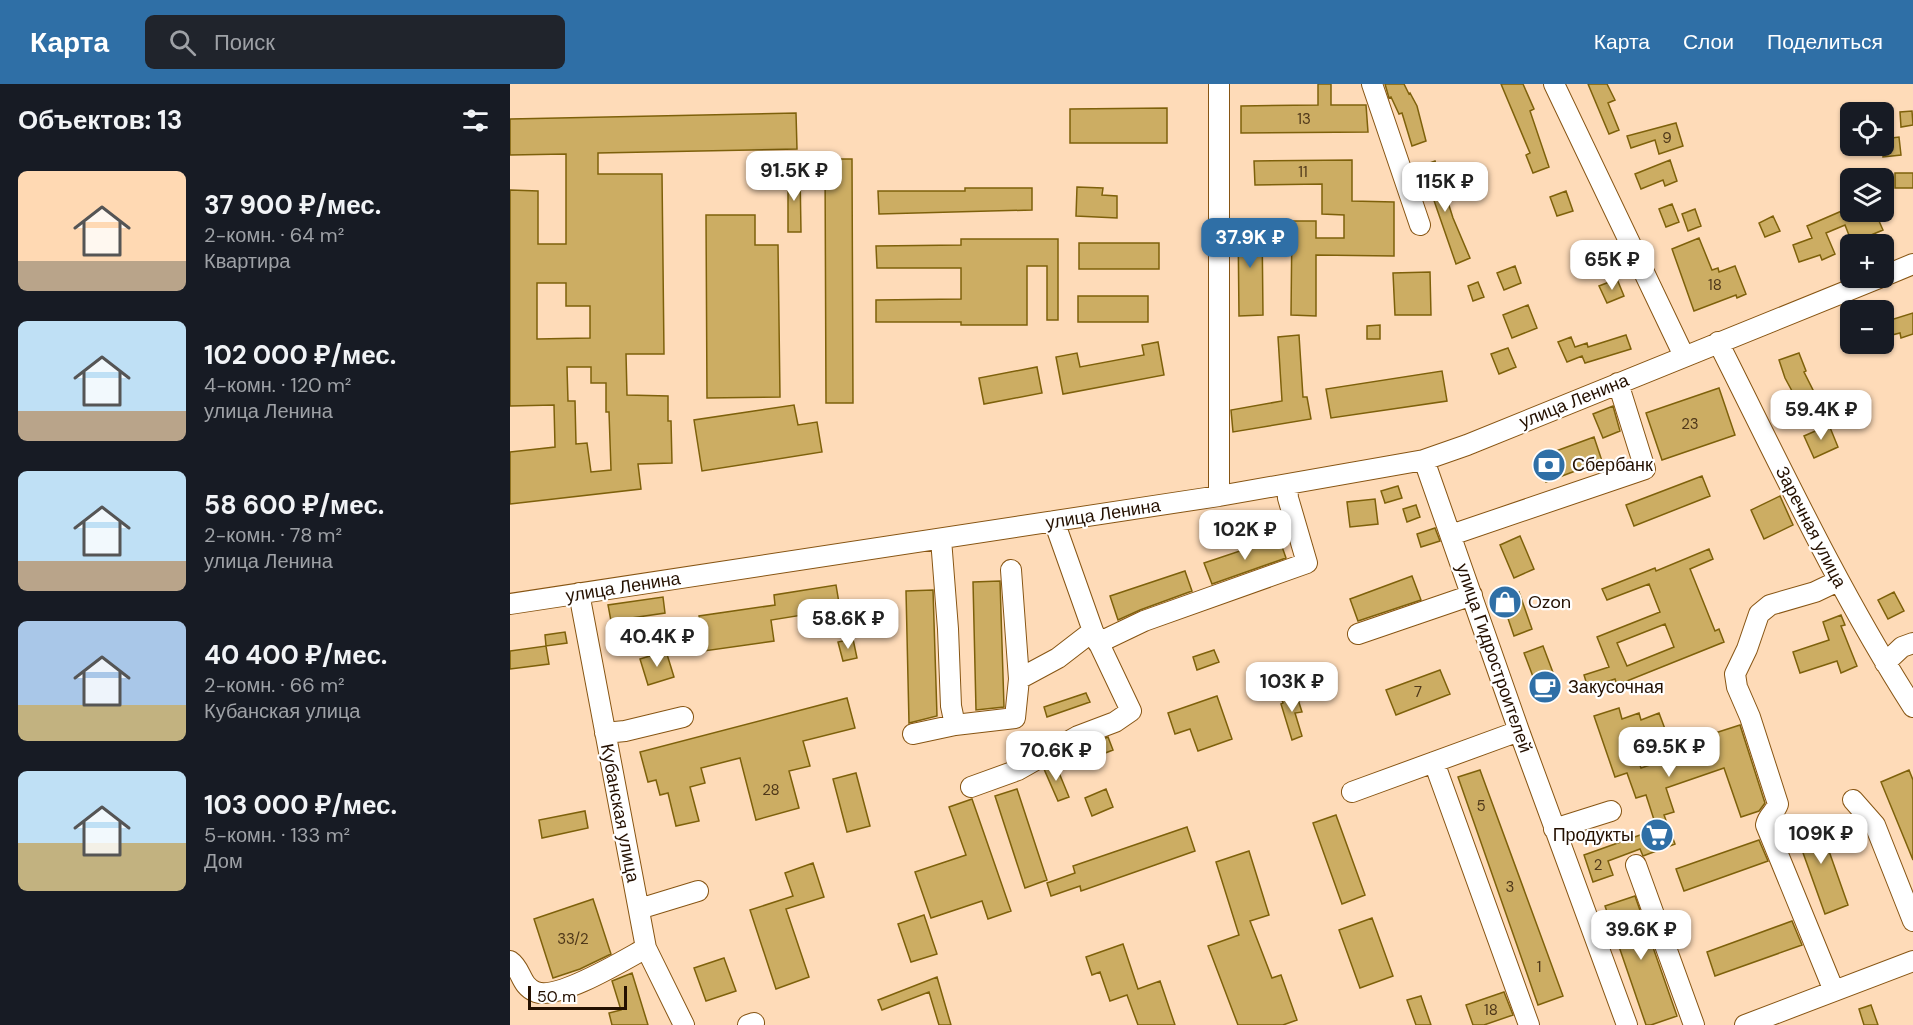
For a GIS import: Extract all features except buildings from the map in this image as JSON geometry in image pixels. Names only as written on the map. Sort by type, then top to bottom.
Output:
[{"type":"street","points":[[1219,84],[1219,496]]},
{"type":"street","points":[[1371,84],[1420,225]]},
{"type":"street","points":[[1554,84],[1684,356]]},
{"type":"street","points":[[1894,272],[1913,264]]},
{"type":"street","name":"улица Ленина","points":[[510,604],[1219,496],[1424,460],[1467,446],[1855,288]]},
{"type":"street","name":"Заречная улица","points":[[1718,342],[1838,581],[1913,707]]},
{"type":"street","points":[[1451,535],[1645,469],[1618,383]]},
{"type":"street","name":"улица Гидростроителей","points":[[1424,460],[1554,829],[1627,1025]]},
{"type":"street","points":[[1019,679],[1095,637],[1307,563],[1288,498],[1287,485]]},
{"type":"street","points":[[970,787],[1018,770],[1078,736],[1115,722],[1131,711],[1095,637],[1054,521]]},
{"type":"street","points":[[940,539],[948,629],[950,696],[956,725]]},
{"type":"street","points":[[913,734],[956,725],[1015,718],[1019,679],[1011,570]]},
{"type":"street","points":[[1834,991],[1766,825],[1768,817],[1776,810],[1778,804],[1750,717],[1737,687],[1736,674],[1751,640],[1759,614],[1770,605],[1815,592],[1838,581]]},
{"type":"street","name":"Кубанская улица","points":[[579,593],[646,948],[684,1025]]},
{"type":"street","points":[[1358,634],[1473,596]]},
{"type":"street","points":[[1885,663],[1902,647],[1913,643]]},
{"type":"street","points":[[605,733],[625,731],[683,717]]},
{"type":"street","points":[[1352,792],[1519,731]]},
{"type":"street","points":[[1434,762],[1529,1025]]},
{"type":"street","points":[[1853,800],[1875,825],[1913,921]]},
{"type":"street","points":[[1554,829],[1611,811]]},
{"type":"street","points":[[1636,866],[1694,1025]]},
{"type":"street","points":[[639,909],[698,891]]},
{"type":"street","points":[[510,961],[514,963],[525,985],[537,992],[553,993],[581,982],[646,948]]},
{"type":"street","points":[[1745,1025],[1913,961]]},
{"type":"place","name":"Сбербанк","points":[[1549,465]]},
{"type":"place","name":"Ozon","points":[[1505,602]]},
{"type":"place","name":"Закусочная","points":[[1545,687]]},
{"type":"place","name":"Продукты","points":[[1657,835]]}]
